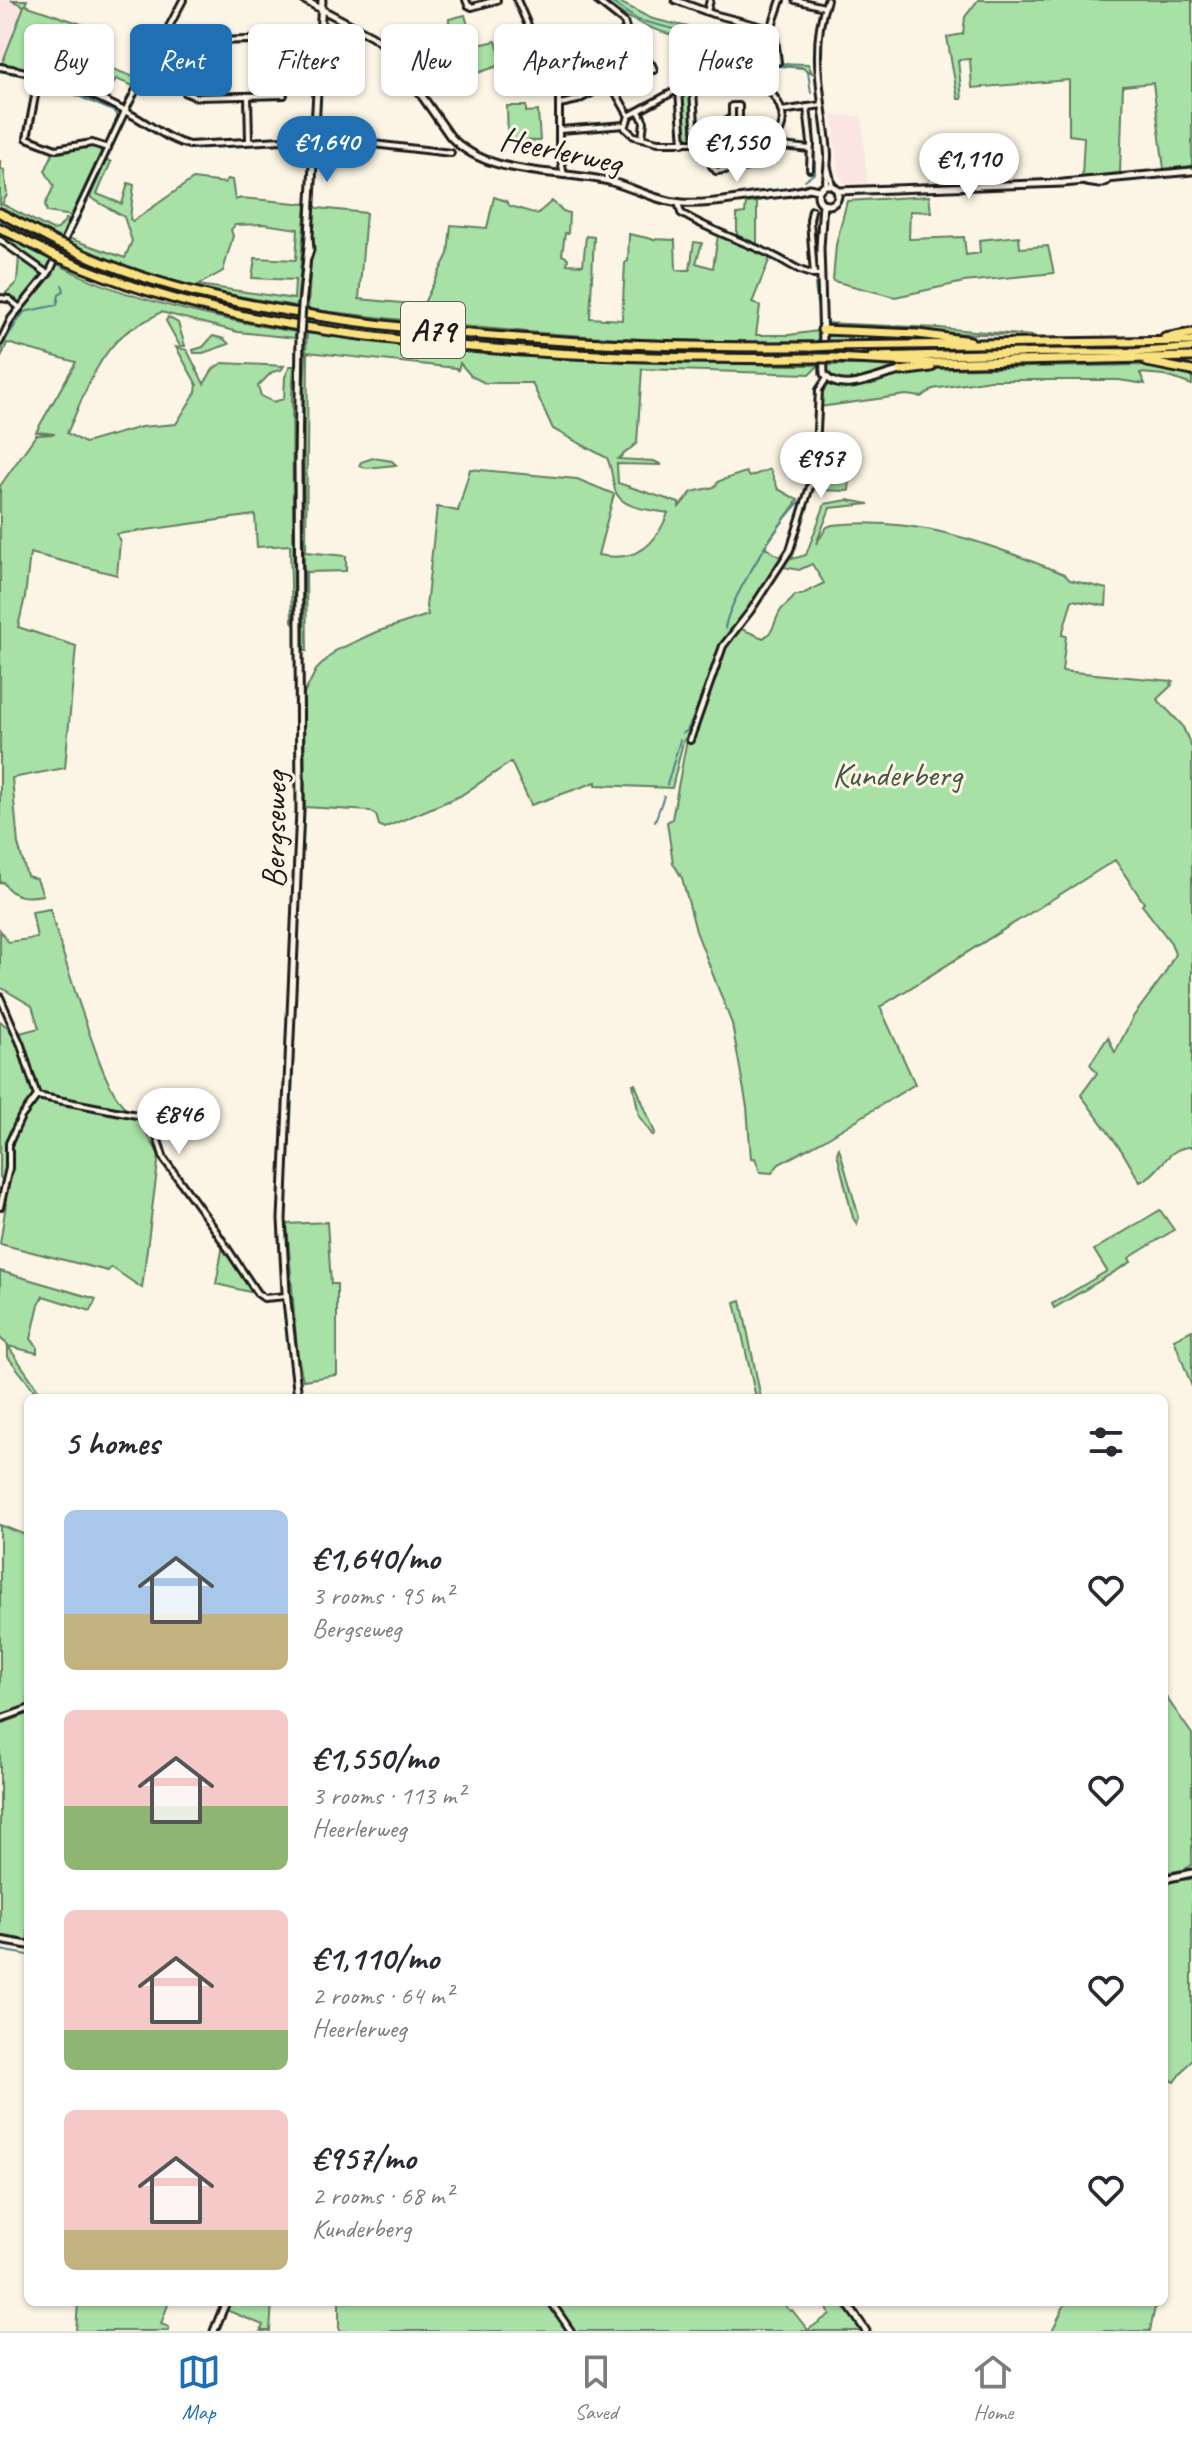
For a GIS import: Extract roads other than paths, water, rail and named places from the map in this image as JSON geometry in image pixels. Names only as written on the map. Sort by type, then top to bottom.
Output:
[{"type":"highway","name":"A79","points":[[0,213],[62,245],[131,273],[200,295],[265,308],[430,330],[549,340],[718,347],[1192,341]]},
{"type":"highway","name":"A79","points":[[0,228],[56,257],[181,303],[297,327],[401,340],[551,353],[701,358],[1022,353]]},
{"type":"highway","name":"A79","points":[[822,330],[918,334],[988,344]]},
{"type":"highway","points":[[1148,342],[1192,333]]},
{"type":"highway","name":"A79","points":[[833,358],[963,362],[1192,357]]},
{"type":"highway","name":"A79","points":[[1122,358],[1192,371]]},
{"type":"highway","name":"A79","points":[[901,371],[963,362]]},
{"type":"main road","name":"A79","points":[[1022,353],[1192,348]]},
{"type":"street","points":[[170,24],[183,0]]},
{"type":"street","name":"Heerlerweg","points":[[304,0],[369,34],[389,49],[448,133],[465,150],[482,159],[614,183],[655,198],[678,202],[702,203],[803,190],[819,192]]},
{"type":"street","name":"Bergseweg","points":[[298,1394],[287,1296],[282,1196],[300,810],[300,336],[309,237],[322,0]]},
{"type":"street","points":[[466,0],[472,7],[497,0]]},
{"type":"street","points":[[517,0],[527,24]]},
{"type":"street","points":[[596,0],[625,24]]},
{"type":"street","points":[[675,0],[754,24]]},
{"type":"street","points":[[707,12],[710,0]]},
{"type":"street","points":[[772,24],[781,0]]},
{"type":"street","points":[[795,0],[825,7]]},
{"type":"street","points":[[827,0],[817,42],[829,185],[838,193],[1086,182],[1095,178],[1108,180],[1192,171]]},
{"type":"street","points":[[0,67],[24,72]]},
{"type":"street","points":[[35,96],[27,138],[56,149],[92,143],[108,148]]},
{"type":"street","points":[[94,96],[170,138],[189,145],[315,140],[375,143],[451,153]]},
{"type":"street","points":[[0,342],[7,326],[48,274],[133,96]]},
{"type":"street","points":[[232,96],[248,96],[249,141]]},
{"type":"street","points":[[558,96],[559,151],[564,175]]},
{"type":"street","points":[[560,104],[586,96]]},
{"type":"street","points":[[618,96],[629,116]]},
{"type":"street","points":[[625,125],[629,116],[669,96]]},
{"type":"street","points":[[679,96],[683,143]]},
{"type":"street","points":[[693,96],[696,143]]},
{"type":"street","points":[[625,125],[629,133],[642,138],[696,143],[734,138],[763,144],[774,139],[781,129],[781,111],[775,96]]},
{"type":"street","points":[[781,111],[822,105]]},
{"type":"street","points":[[732,106],[739,106],[739,123],[736,123],[734,138],[730,133],[729,119],[732,119],[732,106]]},
{"type":"street","points":[[807,107],[810,169]]},
{"type":"street","points":[[639,111],[644,122],[642,138]]},
{"type":"street","points":[[560,130],[625,125]]},
{"type":"street","points":[[774,139],[782,146],[810,149]]},
{"type":"street","points":[[710,142],[712,166],[716,171],[747,167],[748,142]]},
{"type":"street","points":[[816,248],[825,204],[819,192],[829,185]]},
{"type":"street","points":[[825,204],[836,202],[838,193]]},
{"type":"street","points":[[678,202],[681,213],[695,221],[817,275]]},
{"type":"street","points":[[812,210],[810,220],[816,248],[822,365],[827,378],[847,386],[901,371],[913,378]]},
{"type":"street","points":[[0,240],[48,274]]},
{"type":"street","points":[[0,298],[9,299],[20,308]]},
{"type":"street","points":[[690,740],[723,646],[790,550],[815,471],[819,388],[827,378]]},
{"type":"street","points":[[0,997],[21,1045],[37,1096],[147,1117],[154,1127],[164,1159],[257,1293],[264,1298],[287,1296]]},
{"type":"street","points":[[0,1207],[9,1168],[9,1143],[25,1111],[37,1096]]},
{"type":"street","points":[[0,1719],[24,1710]]},
{"type":"street","points":[[1168,1878],[1192,1873]]},
{"type":"street","points":[[0,1940],[24,1944]]},
{"type":"street","points":[[214,2331],[224,2306]]},
{"type":"street","points":[[554,2306],[571,2331]]},
{"type":"street","points":[[849,2306],[866,2331]]},
{"type":"waterway","points":[[608,0],[638,20],[669,28]]},
{"type":"waterway","points":[[779,66],[803,68],[808,72],[811,93]]},
{"type":"waterway","points":[[0,71],[24,76]]},
{"type":"waterway","points":[[78,96],[118,116],[108,138]]},
{"type":"waterway","points":[[805,180],[815,173],[814,121]]},
{"type":"waterway","points":[[64,231],[101,153]]},
{"type":"waterway","points":[[90,197],[106,161]]},
{"type":"waterway","points":[[72,234],[87,201]]},
{"type":"waterway","points":[[813,219],[815,245]]},
{"type":"waterway","points":[[815,284],[817,304]]},
{"type":"waterway","points":[[4,342],[24,312],[57,305],[59,295],[64,290],[62,285]]},
{"type":"waterway","points":[[0,353],[2,348]]},
{"type":"waterway","points":[[822,390],[825,387]]},
{"type":"waterway","points":[[725,629],[735,601],[756,562],[781,524],[801,501]]},
{"type":"waterway","points":[[695,713],[705,692]]},
{"type":"waterway","points":[[683,733],[694,716]]},
{"type":"waterway","points":[[667,785],[680,740]]},
{"type":"waterway","points":[[655,821],[664,796]]},
{"type":"waterway","points":[[0,1936],[24,1940]]},
{"type":"waterway","points":[[0,1950],[24,1954]]},
{"type":"park label","name":"Kunderberg","points":[[897,774]]}]
